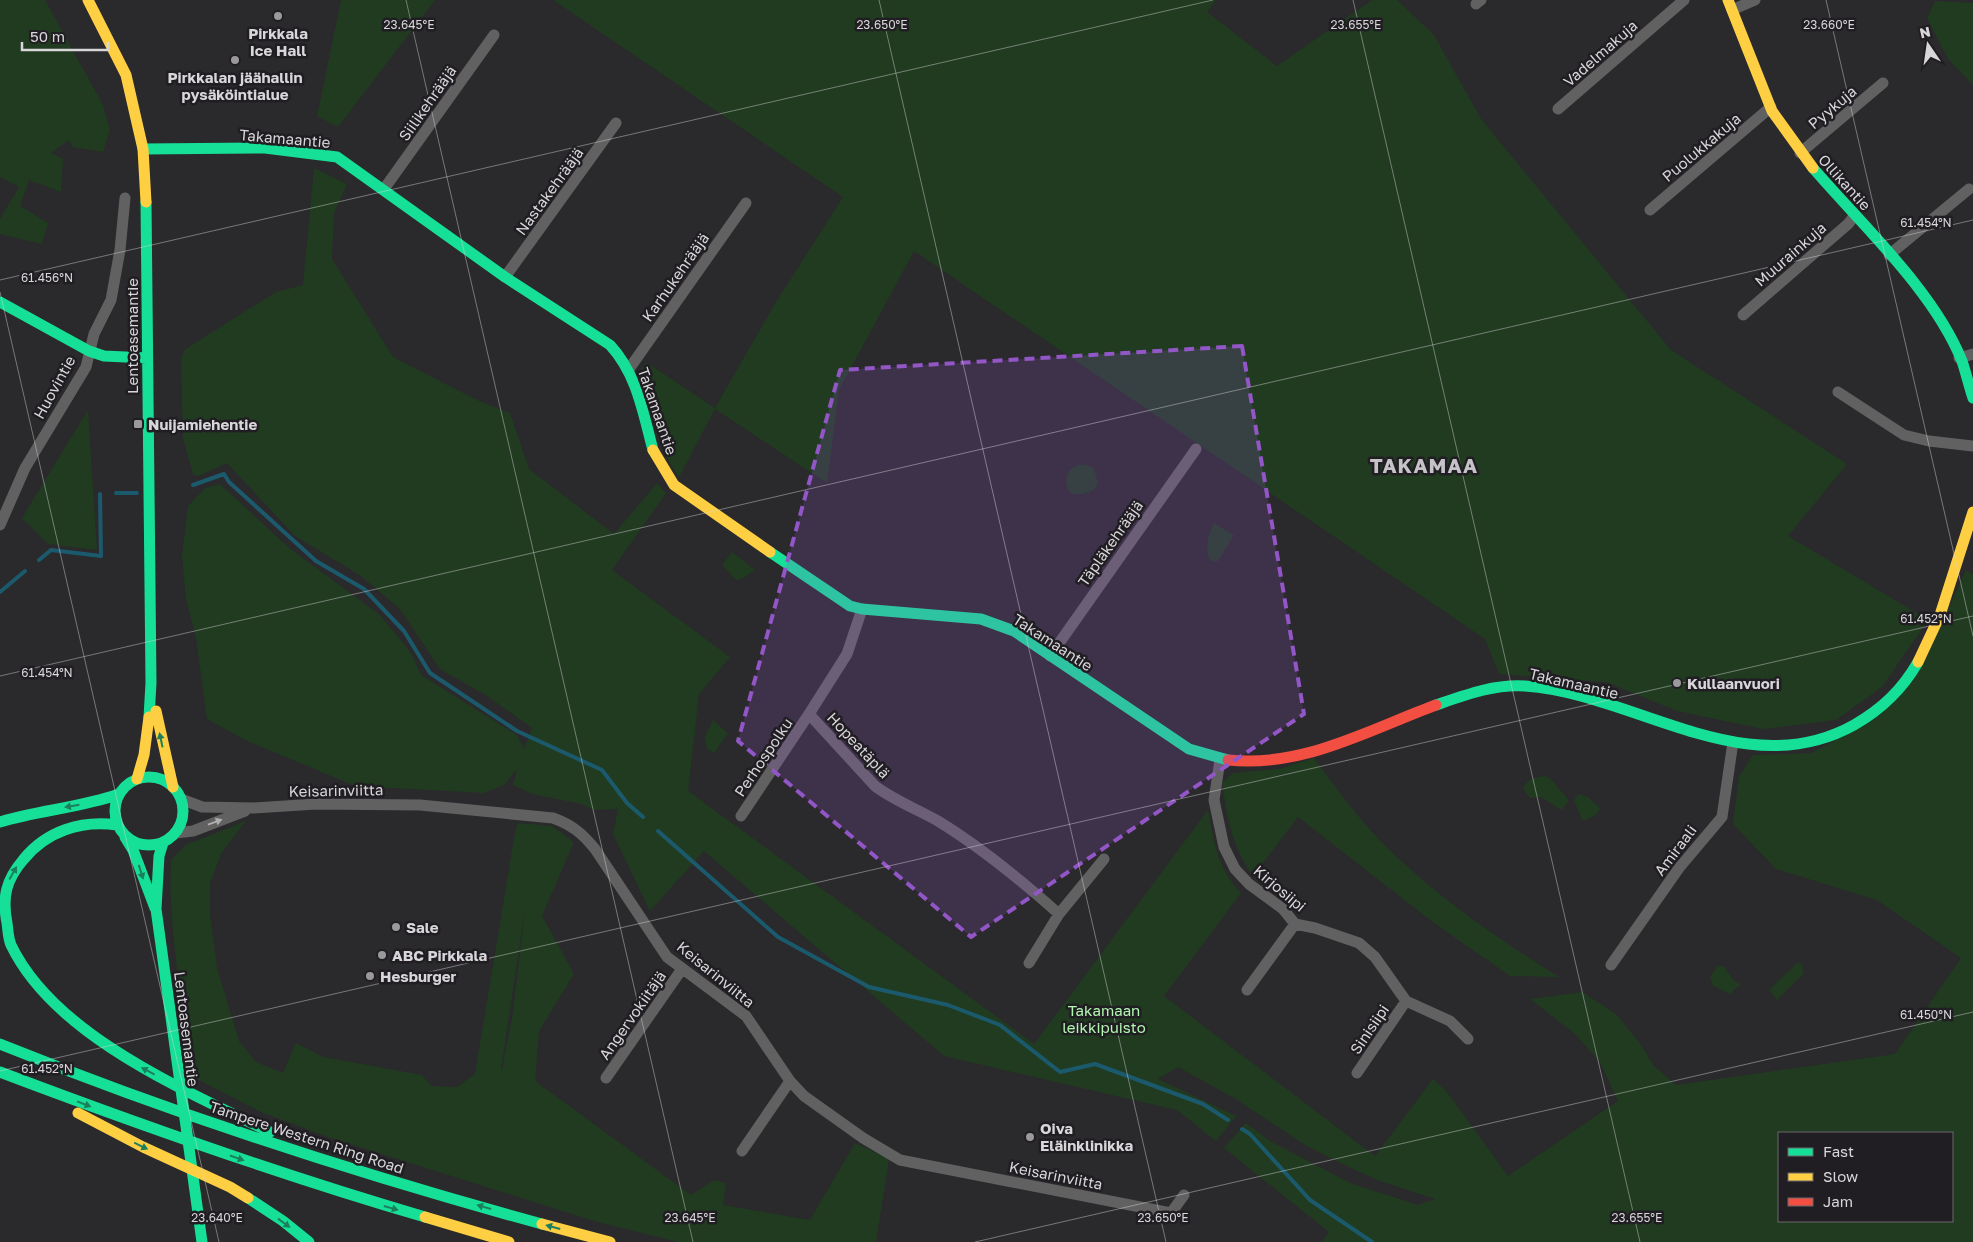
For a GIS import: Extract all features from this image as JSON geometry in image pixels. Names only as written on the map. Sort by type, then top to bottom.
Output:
[{"type":"main road","name":"Lentoasemantie","points":[[88,0],[126,75],[136,111],[142,149],[148,232],[147,358],[152,683],[145,754],[137,779]]},
{"type":"main road","name":"Ollikantie","points":[[1730,5],[1776,120],[1800,153],[1890,255],[1937,316],[1960,358],[1973,398]]},
{"type":"main road","name":"Takamaantie","points":[[142,149],[250,148],[317,152],[336,156],[505,277],[610,345],[623,359],[629,369],[642,404],[654,450],[674,486],[820,587],[850,606],[862,609],[981,619],[1014,631],[1189,749],[1220,760],[1262,763],[1295,758],[1456,698],[1512,686],[1536,687],[1592,700],[1733,742],[1783,746],[1830,738],[1869,717],[1898,692],[1924,652],[1973,512]]},
{"type":"main road","points":[[0,302],[89,351],[104,356],[147,358]]},
{"type":"main road","name":"Lentoasemantie","points":[[152,683],[164,751],[173,787]]},
{"type":"main road","points":[[155,777],[173,787],[181,799],[183,816],[176,834],[163,843],[143,845],[124,836],[117,825],[115,806],[119,794],[128,784],[137,779],[155,777]]},
{"type":"main road","points":[[0,822],[38,812],[95,802],[119,794]]},
{"type":"main road","points":[[117,825],[94,823],[53,834],[28,853],[12,874],[5,895],[2,919],[7,944],[22,976],[40,997],[58,1013],[122,1056],[332,1163]]},
{"type":"main road","name":"Lentoasemantie","points":[[124,836],[133,850],[156,910]]},
{"type":"main road","name":"Lentoasemantie","points":[[163,843],[159,856],[156,910],[202,1242]]},
{"type":"main road","name":"Tampere Western Ring Road","points":[[0,1044],[139,1097],[332,1163],[610,1242]]},
{"type":"main road","points":[[3,1073],[143,1147],[230,1187],[283,1221],[309,1242]]},
{"type":"main road","points":[[3,1073],[143,1126],[332,1190],[509,1242]]},
{"type":"street","name":"Vadelmakuja","points":[[1558,108],[1684,0]]},
{"type":"street","points":[[1730,5],[1755,0]]},
{"type":"street","name":"Siilikehrääjä","points":[[384,189],[494,35]]},
{"type":"street","name":"Pyykuja","points":[[1800,153],[1883,83]]},
{"type":"street","name":"Puolukkakuja","points":[[1650,210],[1771,107]]},
{"type":"street","name":"Nastakehrääjä","points":[[505,277],[616,123]]},
{"type":"street","points":[[1890,255],[1969,189]]},
{"type":"street","name":"Huovintie","points":[[0,525],[25,468],[86,367],[89,351],[111,300],[125,198]]},
{"type":"street","name":"Karhukehrääjä","points":[[629,369],[746,203]]},
{"type":"street","name":"Muurainkuja","points":[[1743,315],[1855,215]]},
{"type":"street","points":[[1960,358],[1973,354]]},
{"type":"street","points":[[1838,392],[1904,435],[1929,442],[1973,446]]},
{"type":"street","name":"Täpläkehrääjä","points":[[1050,656],[1196,449]]},
{"type":"street","name":"Hopeatäplä","points":[[862,609],[847,654],[810,714],[876,786],[887,795],[938,822],[1012,872],[1059,914]]},
{"type":"street","name":"Perhospolku","points":[[742,816],[810,714]]},
{"type":"street","name":"Amiraali","points":[[1611,965],[1679,868],[1722,817],[1733,742]]},
{"type":"street","name":"Kirjosiipi","points":[[1220,760],[1214,800],[1224,847],[1234,869],[1249,884],[1283,909],[1295,924],[1315,928],[1359,943],[1376,957],[1406,1001]]},
{"type":"street","name":"Keisarinviitta","points":[[181,799],[202,808],[254,808],[316,804],[420,805],[553,818],[570,824],[583,834],[667,957],[746,1016],[790,1081],[804,1096],[829,1115],[900,1160],[1171,1213],[1184,1195]]},
{"type":"street","name":"Keisarinviitta","points":[[176,834],[193,831],[254,808]]},
{"type":"street","points":[[1029,963],[1059,914],[1104,859]]},
{"type":"street","points":[[1247,990],[1295,924]]},
{"type":"street","name":"Angervokiitäjä","points":[[606,1078],[682,969]]},
{"type":"street","points":[[1406,1001],[1450,1022],[1468,1039]]},
{"type":"street","name":"Sinisiipi","points":[[1357,1073],[1406,1001]]},
{"type":"street","points":[[742,1151],[790,1081]]},
{"type":"highlighted area","points":[[1242,346],[1304,714],[971,937],[738,741],[840,370]]},
{"type":"green space","points":[[0,0],[45,0],[103,105],[110,130],[103,152],[73,147],[69,140],[51,153],[63,159],[61,192],[29,180],[20,206],[48,223],[42,244],[0,234],[0,219],[19,187],[0,177]]},
{"type":"green space","points":[[341,0],[435,0],[338,127],[317,116]]},
{"type":"green space","points":[[553,0],[1216,0],[1207,12],[1277,66],[1372,0],[1397,0],[1434,35],[1481,119],[1671,350],[1847,464],[1788,536],[1928,620],[1882,687],[1836,720],[1763,729],[1677,711],[1606,682],[1499,674],[1485,639],[914,251],[839,390],[827,483],[715,409],[679,477],[664,452],[654,425],[641,369],[646,362],[715,408],[776,302],[843,197]]},
{"type":"green space","points":[[1935,1],[1973,3],[1973,85],[1948,59],[1927,18]]},
{"type":"green space","name":"Takamaan leikkipuisto","points":[[314,168],[347,184],[334,213],[332,259],[393,357],[479,401],[510,413],[529,469],[614,534],[657,483],[666,493],[612,570],[730,657],[699,694],[688,791],[1034,1044],[1208,810],[1221,864],[1241,893],[1164,996],[1375,1156],[1433,1079],[1447,1092],[1508,1176],[1618,1101],[1600,1062],[1575,1034],[1530,999],[1582,992],[1616,1014],[1639,1042],[1654,1066],[1676,1085],[1895,1054],[1961,958],[1877,900],[1776,869],[1733,824],[1739,777],[1753,755],[1811,753],[1874,720],[1927,656],[1966,570],[1973,575],[1973,1242],[1322,1242],[1329,1232],[1224,1148],[1246,1123],[1270,1141],[1350,1183],[1418,1205],[1435,1199],[1377,1180],[1305,1145],[1234,1098],[1178,1067],[1158,1079],[1236,1116],[1216,1141],[1177,1110],[944,1056],[704,851],[650,911],[613,834],[618,809],[595,810],[581,804],[532,794],[513,785],[517,769],[504,785],[484,793],[355,786],[245,740],[207,719],[196,638],[186,599],[182,556],[188,506],[205,488],[220,484],[288,547],[380,615],[411,653],[421,675],[517,735],[524,749],[532,728],[487,696],[440,669],[400,609],[361,576],[295,536],[227,463],[199,476],[193,475],[183,438],[181,361],[184,350],[276,292],[303,285]]},
{"type":"green space","points":[[88,410],[97,550],[48,544],[22,518]]},
{"type":"green space","points":[[1077,465],[1086,465],[1094,468],[1098,483],[1094,490],[1084,494],[1071,494],[1066,482],[1068,474]]},
{"type":"green space","points":[[1214,523],[1234,535],[1218,561],[1215,562],[1209,559],[1207,549]]},
{"type":"green space","points":[[732,552],[755,570],[736,580],[722,565]]},
{"type":"green space","points":[[713,720],[728,733],[714,753],[707,749],[705,737]]},
{"type":"green space","points":[[1314,758],[1365,824],[1419,877],[1477,922],[1559,977],[1510,976],[1434,923],[1298,817],[1253,876],[1235,843],[1222,783],[1233,773],[1279,769]]},
{"type":"green space","points":[[1545,776],[1567,797],[1568,802],[1562,810],[1540,797],[1530,798],[1523,789],[1532,779]]},
{"type":"green space","points":[[1578,794],[1588,797],[1600,808],[1597,814],[1582,820],[1574,800]]},
{"type":"green space","points":[[246,821],[222,852],[210,883],[210,914],[217,968],[239,1041],[256,1062],[283,1073],[296,1043],[323,1057],[422,1075],[431,1086],[457,1087],[475,1074],[518,823],[552,826],[574,842],[542,916],[574,974],[539,1031],[535,1081],[691,1195],[714,1180],[726,1183],[723,1205],[810,1220],[855,1143],[889,1159],[876,1242],[678,1242],[594,1221],[328,1137],[261,1112],[195,1078],[184,1027],[171,903],[171,860],[186,845]],"holes":[[[525,909],[513,1012],[501,1070]]]},
{"type":"green space","points":[[1798,962],[1802,965],[1804,973],[1777,1000],[1769,990]]},
{"type":"green space","points":[[1717,966],[1724,966],[1733,980],[1741,984],[1730,994],[1713,986],[1710,978]]},
{"type":"waterway","points":[[193,485],[224,474],[229,482],[316,561],[364,589],[404,631],[430,673],[517,731],[602,770],[627,803],[643,817]]},
{"type":"waterway","points":[[116,493],[137,493]]},
{"type":"waterway","points":[[39,560],[51,550],[101,556],[100,494]]},
{"type":"waterway","points":[[0,592],[25,571]]},
{"type":"waterway","points":[[658,831],[778,937],[869,987],[948,1005],[1000,1025],[1060,1072],[1095,1064],[1203,1104],[1228,1120]]},
{"type":"waterway","points":[[1242,1129],[1250,1134],[1310,1200],[1372,1242]]},
{"type":"traffic: fast","points":[[143,149],[265,148],[337,157],[505,277],[610,345],[627,368],[633,381],[653,450]]},
{"type":"traffic: fast","points":[[1813,168],[1895,260],[1934,309],[1950,335],[1962,361],[1973,398]]},
{"type":"traffic: fast","points":[[146,202],[151,683],[149,717]]},
{"type":"traffic: fast","points":[[0,302],[89,351],[104,356],[147,358]]},
{"type":"traffic: fast","points":[[770,552],[850,606],[862,609],[981,619],[1014,631],[1189,749],[1228,760]]},
{"type":"traffic: fast","points":[[1436,705],[1491,688],[1525,686],[1566,692],[1690,731],[1731,741],[1772,746],[1813,741],[1854,725],[1874,712],[1890,698],[1918,662]]},
{"type":"traffic: fast","points":[[142,777],[156,777],[168,782],[178,792],[183,804],[183,811],[183,818],[178,830],[168,840],[156,845],[142,845],[130,840],[120,830],[115,818],[115,804],[120,792],[130,782],[142,777]]},
{"type":"traffic: fast","points":[[0,822],[89,803],[119,794]]},
{"type":"traffic: fast","points":[[117,825],[90,824],[65,830],[42,842],[23,860],[9,882],[5,897],[11,945],[31,977],[58,1006],[89,1033],[162,1078],[270,1132]]},
{"type":"traffic: fast","points":[[125,837],[133,850],[155,908]]},
{"type":"traffic: fast","points":[[163,843],[159,856],[156,909],[202,1242]]},
{"type":"traffic: fast","points":[[0,1044],[133,1095],[268,1142],[405,1185],[542,1224]]},
{"type":"traffic: fast","points":[[0,1072],[211,1149],[425,1217]]},
{"type":"traffic: fast","points":[[248,1198],[283,1221],[309,1242]]},
{"type":"traffic: slow","points":[[88,0],[126,75],[143,149],[146,202]]},
{"type":"traffic: slow","points":[[1728,0],[1772,111],[1813,168]]},
{"type":"traffic: slow","points":[[653,450],[674,485],[770,552]]},
{"type":"traffic: slow","points":[[1918,662],[1940,615],[1973,512]]},
{"type":"traffic: slow","points":[[156,711],[173,787]]},
{"type":"traffic: slow","points":[[137,779],[144,755],[149,717]]},
{"type":"traffic: slow","points":[[78,1113],[143,1147],[230,1187],[248,1198]]},
{"type":"traffic: slow","points":[[425,1217],[509,1242]]},
{"type":"traffic: slow","points":[[542,1224],[610,1242]]},
{"type":"traffic: jam","points":[[1228,760],[1256,761],[1309,753],[1335,745],[1436,705]]},
{"type":"place","name":"Pirkkala Ice Hall","points":[[278,16]]},
{"type":"place","name":"Pirkkalan jäähallin pysäköintialue","points":[[235,60]]},
{"type":"place","name":"Nuijamiehentie","points":[[138,424]]},
{"type":"place","name":"Kullaanvuori","points":[[1677,683]]},
{"type":"place","name":"Sale","points":[[396,927]]},
{"type":"place","name":"ABC Pirkkala","points":[[382,955]]},
{"type":"place","name":"Hesburger","points":[[370,976]]},
{"type":"place","name":"Oiva Eläinklinikka","points":[[1030,1137]]},
{"type":"district","name":"TAKAMAA","points":[[1424,465]]}]
